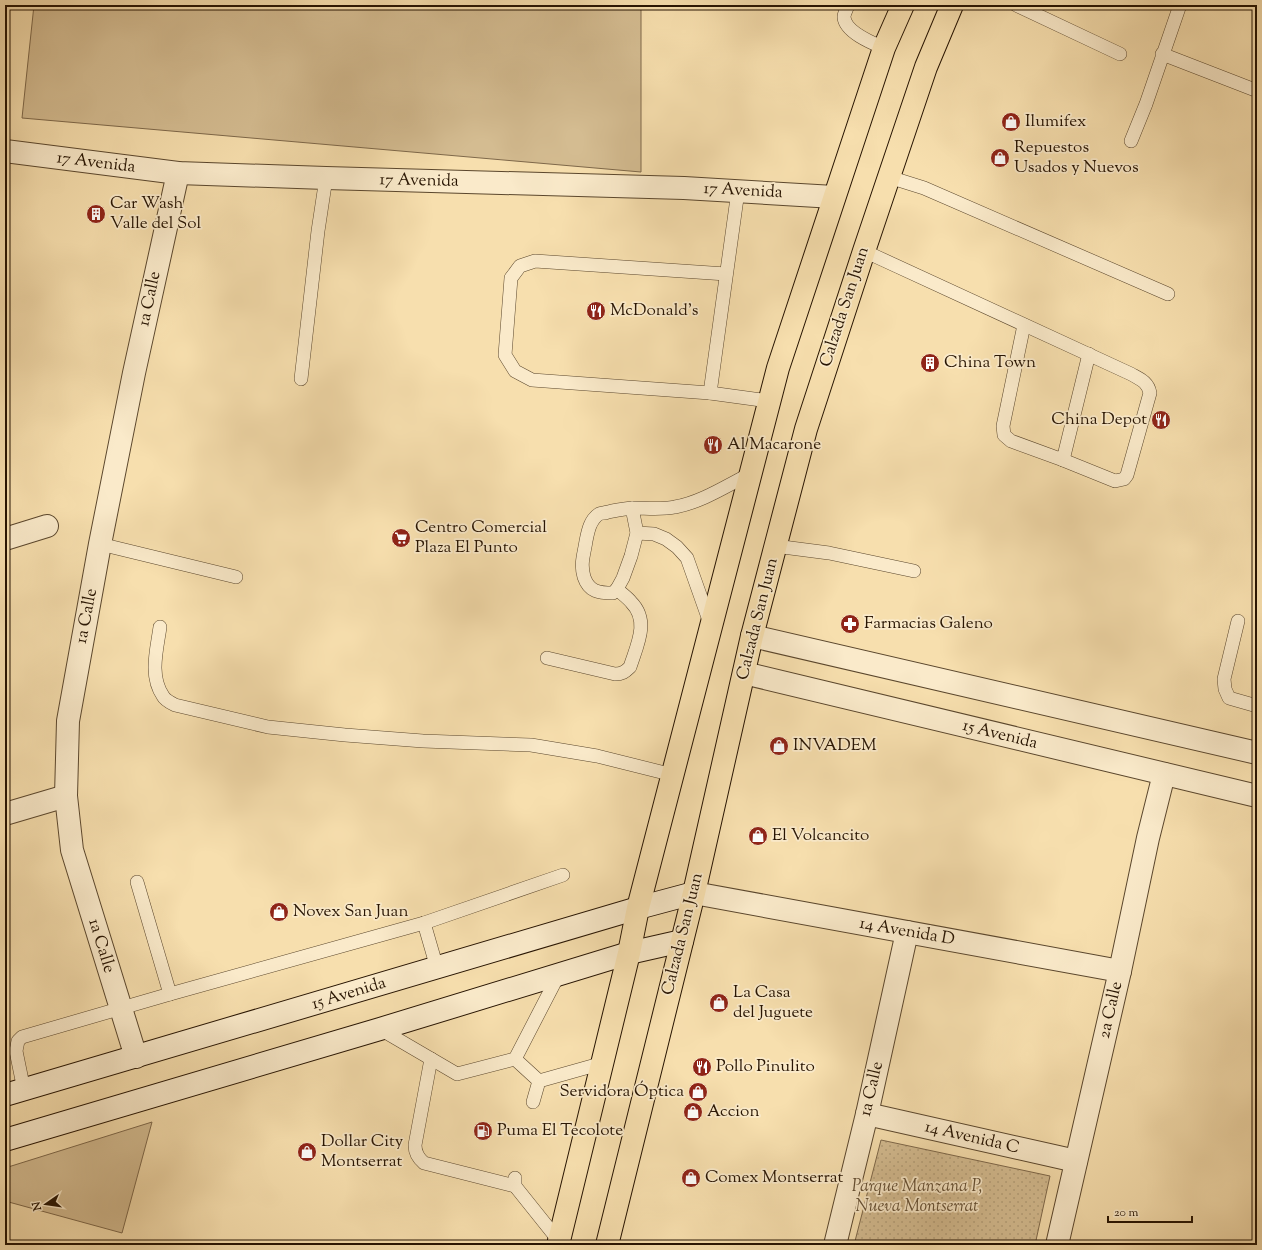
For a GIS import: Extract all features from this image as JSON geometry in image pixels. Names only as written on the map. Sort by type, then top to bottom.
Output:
[{"type":"main road","points":[[559,1243],[629,953],[638,908],[769,400],[778,368],[884,48],[903,5]]},
{"type":"main road","name":"Calzada San Juan","points":[[607,1245],[694,893],[752,636],[806,429],[926,67],[952,5]]},
{"type":"street","name":"17 Avenida","points":[[5,151],[178,173],[669,188],[834,197]]},
{"type":"street","name":"1a Calle","points":[[136,1057],[72,850],[66,796],[68,721],[100,544],[134,373],[178,173]]},
{"type":"street","points":[[5,539],[47,526]]},
{"type":"street","points":[[752,636],[1257,754]]},
{"type":"street","name":"15 Avenida","points":[[744,673],[1257,796]]},
{"type":"street","name":"2a Calle","points":[[1057,1245],[1120,971],[1148,838],[1164,774]]},
{"type":"street","points":[[5,814],[66,796]]},
{"type":"street","name":"15 Avenida","points":[[15,1092],[638,908],[694,893]]},
{"type":"street","name":"14 Avenida D","points":[[694,893],[1120,971]]},
{"type":"street","name":"1a Calle","points":[[835,1245],[867,1114],[907,932]]},
{"type":"street","points":[[5,1140],[380,1029],[629,953],[682,940]]},
{"type":"street","name":"14 Avenida C","points":[[867,1114],[1076,1161]]},
{"type":"lane","points":[[848,5],[844,16],[846,23],[851,30],[884,48]]},
{"type":"lane","points":[[1016,5],[1120,54]]},
{"type":"lane","points":[[1131,142],[1146,104],[1180,5]]},
{"type":"lane","points":[[1162,54],[1255,90]]},
{"type":"lane","points":[[889,177],[924,188],[1168,294]]},
{"type":"lane","points":[[301,379],[318,231],[326,178]]},
{"type":"lane","points":[[710,393],[738,191]]},
{"type":"lane","points":[[864,251],[1132,374],[1145,382],[1150,393],[1124,479],[1115,481],[1010,441],[1004,435],[1003,426],[1024,325]]},
{"type":"lane","points":[[726,274],[535,261],[520,266],[511,278],[506,355],[515,371],[532,380],[710,393],[769,400]]},
{"type":"lane","points":[[1063,460],[1088,354]]},
{"type":"lane","points":[[632,508],[637,533],[623,578],[613,593],[603,593],[590,589],[586,583],[581,567],[588,532],[592,522],[600,514],[632,508],[660,509],[690,503],[750,474]]},
{"type":"lane","points":[[637,533],[654,534],[666,539],[677,547],[687,558],[711,626]]},
{"type":"lane","points":[[100,544],[236,577]]},
{"type":"lane","points":[[775,546],[829,554],[914,571]]},
{"type":"lane","points":[[547,658],[615,674],[621,674],[628,670],[639,641],[642,621],[641,616],[632,603],[617,589]]},
{"type":"lane","points":[[1238,621],[1224,679],[1225,689],[1229,698],[1257,706]]},
{"type":"lane","points":[[160,627],[155,660],[156,681],[163,697],[175,705],[268,727],[423,741],[531,745],[597,756],[673,775]]},
{"type":"lane","points":[[15,1092],[16,1051],[18,1041],[22,1036],[424,924],[563,875]]},
{"type":"lane","points":[[137,882],[170,994]]},
{"type":"lane","points":[[424,924],[437,968]]},
{"type":"lane","points":[[380,1029],[457,1074],[515,1058],[559,974]]},
{"type":"lane","points":[[515,1058],[539,1081]]},
{"type":"lane","points":[[431,1059],[415,1145],[415,1151],[419,1159],[424,1163],[515,1182],[559,1243]]},
{"type":"lane","points":[[539,1081],[603,1063]]},
{"type":"lane","points":[[533,1102],[539,1081]]},
{"type":"green space","points":[[34,5],[641,5],[641,172],[22,118]]},
{"type":"green space","points":[[152,1122],[122,1233],[5,1201],[5,1168]]},
{"type":"green space","name":"Parque Manzana P, Nueva Montserrat","points":[[881,1140],[1050,1176],[1035,1245],[854,1245]]},
{"type":"place","name":"Ilumifex","points":[[1011,122]]},
{"type":"place","name":"Repuestos Usados y Nuevos","points":[[1000,158]]},
{"type":"place","name":"Car Wash Valle del Sol","points":[[96,214]]},
{"type":"place","name":"McDonald's","points":[[596,311]]},
{"type":"place","name":"China Town","points":[[930,363]]},
{"type":"place","name":"China Depot","points":[[1161,420]]},
{"type":"place","name":"Al Macarone","points":[[713,445]]},
{"type":"place","name":"Centro Comercial Plaza El Punto","points":[[401,538]]},
{"type":"place","name":"Farmacias Galeno","points":[[850,624]]},
{"type":"place","name":"INVADEM","points":[[779,746]]},
{"type":"place","name":"El Volcancito","points":[[758,836]]},
{"type":"place","name":"Novex San Juan","points":[[279,912]]},
{"type":"place","name":"La Casa del Juguete","points":[[719,1003]]},
{"type":"place","name":"Pollo Pinulito","points":[[702,1067]]},
{"type":"place","name":"Servidora Óptica","points":[[698,1092]]},
{"type":"place","name":"Accion","points":[[693,1112]]},
{"type":"place","name":"Puma El Tecolote","points":[[483,1131]]},
{"type":"place","name":"Dollar City Montserrat","points":[[307,1152]]},
{"type":"place","name":"Comex Montserrat","points":[[691,1178]]}]
